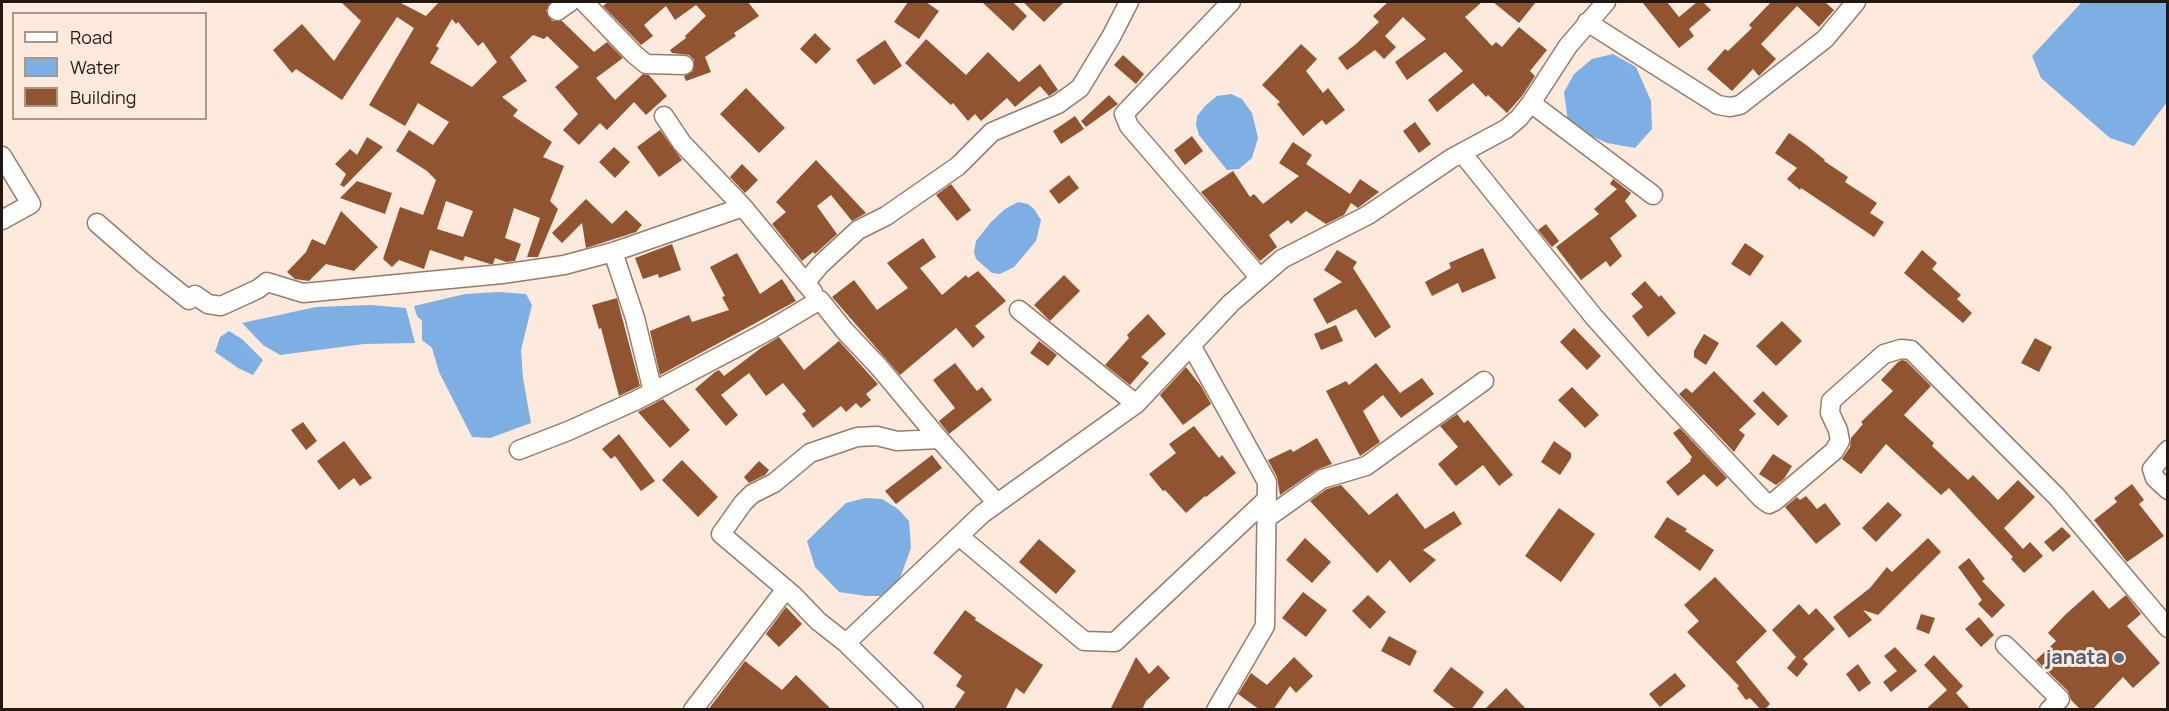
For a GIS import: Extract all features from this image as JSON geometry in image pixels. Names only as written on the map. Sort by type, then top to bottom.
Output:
[{"type":"street","points":[[584,2],[646,64],[684,64]]},
{"type":"street","points":[[805,283],[820,265],[858,230],[886,216],[958,166],[992,132],[1058,104],[1080,88],[1129,2]]},
{"type":"street","points":[[1231,2],[1125,114],[1129,126],[1260,278]]},
{"type":"street","points":[[846,643],[982,514],[1136,404],[1231,303],[1282,259],[1368,215],[1462,153],[1506,129],[1531,103],[1568,46],[1606,2]]},
{"type":"street","points":[[1587,22],[1718,105],[1730,107],[1740,105],[1825,39],[1856,2]]},
{"type":"street","points":[[1531,103],[1653,195]]},
{"type":"street","points":[[664,116],[682,143],[742,207],[939,439],[997,503]]},
{"type":"street","points":[[1462,153],[1594,317],[1652,382],[1769,504],[1834,452],[1840,441],[1838,430],[1830,413],[1831,401],[1884,354],[1901,349],[1911,350],[2057,497],[2168,628]]},
{"type":"street","points":[[2,156],[31,204],[2,220]]},
{"type":"street","points":[[97,224],[189,300],[195,295],[208,304],[221,306],[258,289],[267,282],[303,293],[357,290],[564,265],[613,252],[742,207]]},
{"type":"street","points":[[613,252],[635,318],[653,392]]},
{"type":"street","points":[[519,450],[568,431],[653,392],[766,332],[820,300]]},
{"type":"street","points":[[1019,309],[1136,404]]},
{"type":"street","points":[[1191,345],[1267,482],[1265,626],[1216,710]]},
{"type":"street","points":[[1267,518],[1322,479],[1366,466],[1484,381]]},
{"type":"street","points":[[914,710],[846,643],[818,621],[786,589],[721,534],[743,503],[757,491],[774,483],[810,453],[857,437],[877,436],[897,441],[939,439]]},
{"type":"street","points":[[2168,450],[2152,469],[2155,478],[2168,490]]},
{"type":"street","points":[[959,536],[1084,641],[1115,642],[1267,499]]},
{"type":"street","points":[[693,710],[786,589]]},
{"type":"street","points":[[2005,645],[2060,706]]},
{"type":"water","points":[[2082,2],[2167,2],[2167,102],[2134,146],[2110,138],[2041,78],[2032,56]]},
{"type":"water","points":[[1613,54],[1636,67],[1651,101],[1652,129],[1635,148],[1607,143],[1568,122],[1564,92],[1574,74],[1592,59]]},
{"type":"water","points":[[1231,94],[1242,99],[1252,113],[1258,138],[1252,158],[1239,169],[1227,170],[1199,135],[1196,125],[1197,116],[1205,106],[1217,96]]},
{"type":"water","points":[[1018,202],[1028,204],[1041,220],[1036,241],[1014,267],[1000,274],[992,273],[976,259],[974,252],[976,241],[1005,209]]},
{"type":"water","points":[[499,292],[526,294],[532,305],[521,350],[523,378],[531,423],[490,438],[472,437],[439,372],[432,348],[422,340],[422,321],[417,316],[414,306],[465,294]]},
{"type":"water","points":[[371,305],[406,308],[415,343],[364,344],[280,355],[263,345],[242,323],[316,307]]},
{"type":"water","points":[[229,331],[242,339],[263,360],[253,375],[215,352],[220,337]]},
{"type":"water","points":[[865,498],[882,499],[898,509],[909,521],[911,548],[899,581],[886,596],[839,592],[815,567],[807,541],[846,503]]},
{"type":"building","points":[[341,2],[399,2],[426,16],[439,2],[551,2],[546,11],[552,21],[562,21],[594,52],[607,42],[623,58],[596,78],[615,100],[643,74],[649,75],[667,96],[646,115],[634,102],[607,130],[600,123],[579,145],[563,130],[578,114],[555,87],[579,67],[547,36],[544,39],[533,35],[510,57],[527,81],[502,97],[518,110],[513,116],[552,142],[543,157],[564,166],[550,201],[558,209],[538,257],[527,257],[540,218],[514,208],[505,238],[521,244],[515,261],[506,262],[495,258],[493,264],[490,264],[465,256],[463,261],[430,250],[424,269],[399,260],[392,267],[383,259],[400,207],[423,215],[436,180],[427,171],[396,151],[409,130],[433,145],[449,122],[418,103],[405,126],[369,105],[414,28],[397,17],[342,100],[296,69],[292,73],[273,50],[302,24],[334,61],[361,21]],"holes":[[[452,19],[456,24],[458,22],[478,46],[483,42],[497,62],[472,87],[430,63],[439,48],[436,46]],[[446,201],[473,211],[463,237],[437,229]]]},
{"type":"building","points":[[608,2],[748,2],[759,16],[734,33],[736,36],[705,57],[711,72],[686,81],[684,76],[693,71],[694,60],[689,55],[672,53],[670,50],[686,38],[685,36],[706,16],[696,5],[675,20],[666,6],[644,25],[653,36],[641,45],[603,6]]},
{"type":"building","points":[[908,2],[926,2],[939,11],[919,39],[894,22]]},
{"type":"building","points":[[982,2],[1013,2],[1027,16],[1013,31]]},
{"type":"building","points":[[1023,2],[1064,2],[1044,22]]},
{"type":"building","points":[[1388,2],[1482,2],[1465,17],[1492,46],[1496,42],[1502,47],[1519,27],[1547,50],[1530,71],[1535,76],[1507,113],[1488,95],[1486,97],[1473,83],[1437,112],[1428,100],[1463,71],[1445,52],[1407,80],[1395,62],[1426,39],[1403,17],[1385,36],[1396,47],[1384,59],[1375,50],[1347,70],[1338,58],[1379,22],[1373,16]]},
{"type":"building","points":[[1493,2],[1536,2],[1519,23]]},
{"type":"building","points":[[1642,2],[1667,2],[1679,17],[1697,2],[1703,2],[1711,10],[1689,29],[1694,36],[1679,48]]},
{"type":"building","points":[[1771,2],[1825,2],[1834,10],[1819,27],[1797,6],[1761,44],[1776,59],[1759,76],[1753,69],[1732,91],[1707,69],[1725,49],[1728,51],[1752,28],[1749,25]]},
{"type":"building","points":[[815,33],[831,49],[816,64],[800,49]]},
{"type":"building","points":[[926,39],[966,75],[988,52],[1019,82],[1040,64],[1058,90],[1049,96],[1040,86],[1015,107],[1007,98],[981,121],[975,114],[968,121],[953,103],[951,105],[905,63]]},
{"type":"building","points":[[885,40],[902,66],[874,85],[856,60]]},
{"type":"building","points":[[1301,44],[1317,59],[1306,71],[1323,93],[1328,88],[1345,110],[1326,125],[1322,120],[1303,136],[1277,104],[1280,102],[1262,85]]},
{"type":"building","points":[[1123,55],[1144,74],[1136,84],[1114,65]]},
{"type":"building","points":[[746,88],[785,128],[759,153],[720,114]]},
{"type":"building","points":[[1109,95],[1118,104],[1086,127],[1081,121]]},
{"type":"building","points":[[1075,116],[1084,129],[1061,144],[1053,131]]},
{"type":"building","points":[[1415,122],[1431,144],[1419,153],[1403,131]]},
{"type":"building","points":[[660,130],[682,160],[659,177],[637,147]]},
{"type":"building","points":[[1789,133],[1848,177],[1845,182],[1877,203],[1870,213],[1884,222],[1874,237],[1801,188],[1800,190],[1787,179],[1797,168],[1775,153]]},
{"type":"building","points":[[1192,136],[1203,151],[1185,165],[1174,150]]},
{"type":"building","points":[[367,137],[383,147],[344,187],[340,185],[346,174],[335,164],[350,149],[357,155]]},
{"type":"building","points":[[1293,142],[1312,155],[1306,164],[1350,194],[1360,179],[1379,192],[1358,208],[1351,203],[1344,215],[1326,224],[1306,211],[1291,224],[1288,220],[1269,235],[1277,247],[1260,261],[1201,192],[1233,171],[1250,197],[1254,194],[1263,204],[1299,176],[1279,163]]},
{"type":"building","points":[[614,147],[630,162],[615,178],[599,162]]},
{"type":"building","points":[[816,160],[866,213],[852,221],[831,195],[817,206],[837,234],[815,254],[813,252],[802,261],[772,224],[786,212],[776,202]]},
{"type":"building","points":[[742,164],[758,180],[745,193],[730,177]]},
{"type":"building","points":[[1069,175],[1079,188],[1059,204],[1049,191]]},
{"type":"building","points":[[1613,179],[1631,193],[1625,201],[1637,216],[1610,238],[1622,256],[1610,267],[1606,261],[1581,280],[1556,247],[1599,214],[1594,209],[1617,189],[1610,184]]},
{"type":"building","points":[[357,181],[392,193],[385,214],[340,198]]},
{"type":"building","points":[[951,184],[971,210],[957,221],[936,195]]},
{"type":"building","points":[[586,199],[612,224],[626,210],[642,225],[636,232],[586,248],[582,223],[562,243],[552,233]]},
{"type":"building","points":[[341,211],[378,247],[354,271],[326,264],[309,281],[295,279],[287,272],[306,252],[312,239],[325,245]]},
{"type":"building","points":[[1546,224],[1559,241],[1552,247],[1538,230]]},
{"type":"building","points":[[923,238],[936,257],[920,268],[942,295],[966,275],[968,278],[978,271],[1006,301],[975,326],[985,337],[973,348],[956,328],[900,375],[832,297],[854,280],[877,310],[908,288],[887,263]]},
{"type":"building","points":[[1745,243],[1764,256],[1750,276],[1731,264]]},
{"type":"building","points":[[672,244],[681,270],[659,278],[658,274],[643,279],[635,258]]},
{"type":"building","points":[[1483,248],[1496,278],[1462,293],[1458,283],[1432,296],[1425,282],[1451,268],[1449,263]]},
{"type":"building","points":[[1337,250],[1357,262],[1353,268],[1391,327],[1375,338],[1356,309],[1327,324],[1313,299],[1342,282],[1324,270]]},
{"type":"building","points":[[1922,250],[1937,263],[1932,269],[1961,295],[1957,299],[1972,313],[1963,323],[1904,273]]},
{"type":"building","points":[[737,253],[760,294],[782,279],[796,301],[660,375],[650,331],[689,315],[692,322],[729,310],[722,297],[725,296],[710,267]]},
{"type":"building","points":[[1064,275],[1080,291],[1050,321],[1034,305]]},
{"type":"building","points":[[1645,281],[1676,313],[1648,337],[1632,316],[1643,307],[1631,294]]},
{"type":"building","points":[[617,298],[640,386],[619,396],[601,328],[599,329],[592,305]]},
{"type":"building","points":[[1148,314],[1166,334],[1141,357],[1149,363],[1130,385],[1105,365],[1129,338],[1127,335]]},
{"type":"building","points":[[1782,321],[1802,341],[1776,366],[1756,346]]},
{"type":"building","points":[[1336,325],[1343,341],[1321,350],[1314,334]]},
{"type":"building","points":[[1574,328],[1601,356],[1587,370],[1560,342]]},
{"type":"building","points":[[1704,334],[1719,343],[1706,365],[1694,357],[1694,351]]},
{"type":"building","points":[[779,337],[804,370],[839,341],[878,384],[866,394],[871,400],[861,408],[856,403],[846,412],[841,406],[813,428],[802,414],[806,411],[783,383],[766,396],[749,373],[721,395],[738,415],[726,426],[695,389],[719,370],[724,376]]},
{"type":"building","points":[[2035,338],[2052,347],[2039,372],[2021,363]]},
{"type":"building","points":[[1039,341],[1057,355],[1048,366],[1030,353]]},
{"type":"building","points":[[1902,360],[1906,361],[1931,386],[1904,415],[1934,443],[1932,446],[1968,480],[1973,475],[1998,500],[2018,480],[2035,497],[2004,528],[2023,549],[2030,542],[2043,556],[2024,573],[2011,559],[2013,557],[1949,488],[1941,495],[1886,444],[1861,474],[1842,459],[1850,447],[1851,438],[1863,424],[1861,422],[1893,391],[1881,380]]},
{"type":"building","points":[[955,363],[977,391],[982,387],[992,400],[949,434],[939,421],[955,408],[933,380]]},
{"type":"building","points":[[1376,363],[1400,393],[1422,378],[1434,394],[1401,418],[1383,395],[1363,411],[1380,442],[1360,456],[1326,391],[1346,381],[1349,385]]},
{"type":"building","points":[[1186,367],[1211,404],[1183,425],[1160,395]]},
{"type":"building","points":[[1714,371],[1756,414],[1739,430],[1745,435],[1734,452],[1679,394],[1686,388],[1692,393]]},
{"type":"building","points":[[1572,387],[1599,415],[1585,428],[1558,400]]},
{"type":"building","points":[[1763,391],[1788,416],[1778,426],[1753,401]]},
{"type":"building","points":[[663,399],[690,430],[670,448],[638,412]]},
{"type":"building","points":[[1457,414],[1464,423],[1468,420],[1513,475],[1499,486],[1483,465],[1456,486],[1438,464],[1458,447],[1440,426]]},
{"type":"building","points":[[303,422],[317,441],[306,450],[291,430]]},
{"type":"building","points":[[1194,426],[1219,458],[1222,455],[1236,473],[1186,513],[1149,474],[1176,453],[1169,444]]},
{"type":"building","points":[[1680,428],[1727,478],[1717,487],[1704,474],[1678,496],[1666,482],[1691,461],[1692,457],[1673,433]]},
{"type":"building","points":[[619,434],[655,481],[641,491],[615,456],[611,459],[602,449]]},
{"type":"building","points":[[1317,438],[1332,464],[1316,470],[1280,495],[1277,477],[1268,460],[1291,449],[1293,452]]},
{"type":"building","points":[[344,441],[372,478],[360,486],[354,478],[339,490],[317,461]]},
{"type":"building","points":[[1554,441],[1571,453],[1571,458],[1560,475],[1541,462]]},
{"type":"building","points":[[1773,454],[1792,466],[1784,479],[1776,485],[1759,474]]},
{"type":"building","points":[[932,455],[942,468],[896,504],[885,491]]},
{"type":"building","points":[[682,460],[718,497],[698,517],[662,480]]},
{"type":"building","points":[[759,461],[769,470],[765,475],[749,483],[744,477]]},
{"type":"building","points":[[2132,484],[2144,500],[2139,504],[2164,536],[2127,562],[2094,520],[2117,502],[2114,498]]},
{"type":"building","points":[[1341,485],[1369,515],[1397,493],[1425,529],[1454,511],[1462,524],[1423,550],[1436,560],[1410,583],[1390,560],[1377,573],[1310,501],[1327,489]]},
{"type":"building","points":[[1806,496],[1817,509],[1825,503],[1841,524],[1816,544],[1785,507],[1797,497],[1800,500]]},
{"type":"building","points":[[1888,502],[1902,515],[1876,542],[1862,528]]},
{"type":"building","points":[[1559,508],[1595,534],[1561,582],[1525,556]]},
{"type":"building","points":[[1667,517],[1714,550],[1700,571],[1654,537]]},
{"type":"building","points":[[2062,527],[2071,536],[2053,552],[2044,542]]},
{"type":"building","points":[[1305,538],[1331,562],[1312,583],[1286,560]]},
{"type":"building","points":[[1928,538],[1941,552],[1878,615],[1863,610],[1872,620],[1849,638],[1833,617],[1870,588],[1887,567],[1892,572]]},
{"type":"building","points":[[1039,539],[1076,571],[1056,594],[1019,562]]},
{"type":"building","points":[[1969,558],[1985,579],[1982,581],[2005,605],[1992,618],[1978,604],[1982,600],[1958,567]]},
{"type":"building","points":[[1715,577],[1767,631],[1736,662],[1770,704],[1764,710],[1761,710],[1750,698],[1746,700],[1737,688],[1739,686],[1687,632],[1699,621],[1684,605]]},
{"type":"building","points":[[2093,590],[2109,609],[2126,595],[2141,614],[2127,626],[2160,663],[2133,688],[2123,677],[2092,710],[2081,710],[2071,700],[2068,691],[2036,660],[2056,641],[2048,633]]},
{"type":"building","points":[[1303,592],[1327,610],[1306,637],[1282,618]]},
{"type":"building","points":[[1368,595],[1386,612],[1370,629],[1352,611]]},
{"type":"building","points":[[1799,604],[1809,615],[1816,608],[1835,629],[1803,659],[1808,664],[1797,677],[1787,668],[1796,657],[1772,630]]},
{"type":"building","points":[[786,607],[802,624],[779,647],[766,634]]},
{"type":"building","points":[[965,610],[976,618],[975,620],[1043,665],[1024,694],[1016,688],[1005,710],[953,710],[965,692],[956,686],[962,676],[933,653]]},
{"type":"building","points":[[1921,614],[1935,618],[1929,634],[1916,629]]},
{"type":"building","points":[[1979,617],[1994,635],[1981,647],[1965,629]]},
{"type":"building","points":[[1389,636],[1417,651],[1410,666],[1381,651]]},
{"type":"building","points":[[1895,647],[1917,671],[1891,692],[1883,682],[1897,671],[1884,656]]},
{"type":"building","points":[[1934,655],[1963,686],[1956,693],[1971,710],[1925,710],[1947,690],[1924,665]]},
{"type":"building","points":[[1136,657],[1149,674],[1158,665],[1170,678],[1146,701],[1142,710],[1110,710]]},
{"type":"building","points":[[1294,657],[1313,676],[1296,693],[1290,686],[1273,710],[1260,710],[1238,694],[1251,673],[1267,685]]},
{"type":"building","points":[[745,661],[782,690],[796,675],[832,710],[708,710]]},
{"type":"building","points":[[1858,664],[1871,683],[1859,692],[1846,674]]},
{"type":"building","points":[[1451,667],[1484,692],[1471,710],[1457,710],[1433,691]]},
{"type":"building","points":[[1675,673],[1686,686],[1660,707],[1649,694]]},
{"type":"building","points":[[1506,688],[1527,710],[1484,710]]},
{"type":"place","name":"janata","points":[[2119,658]]}]
